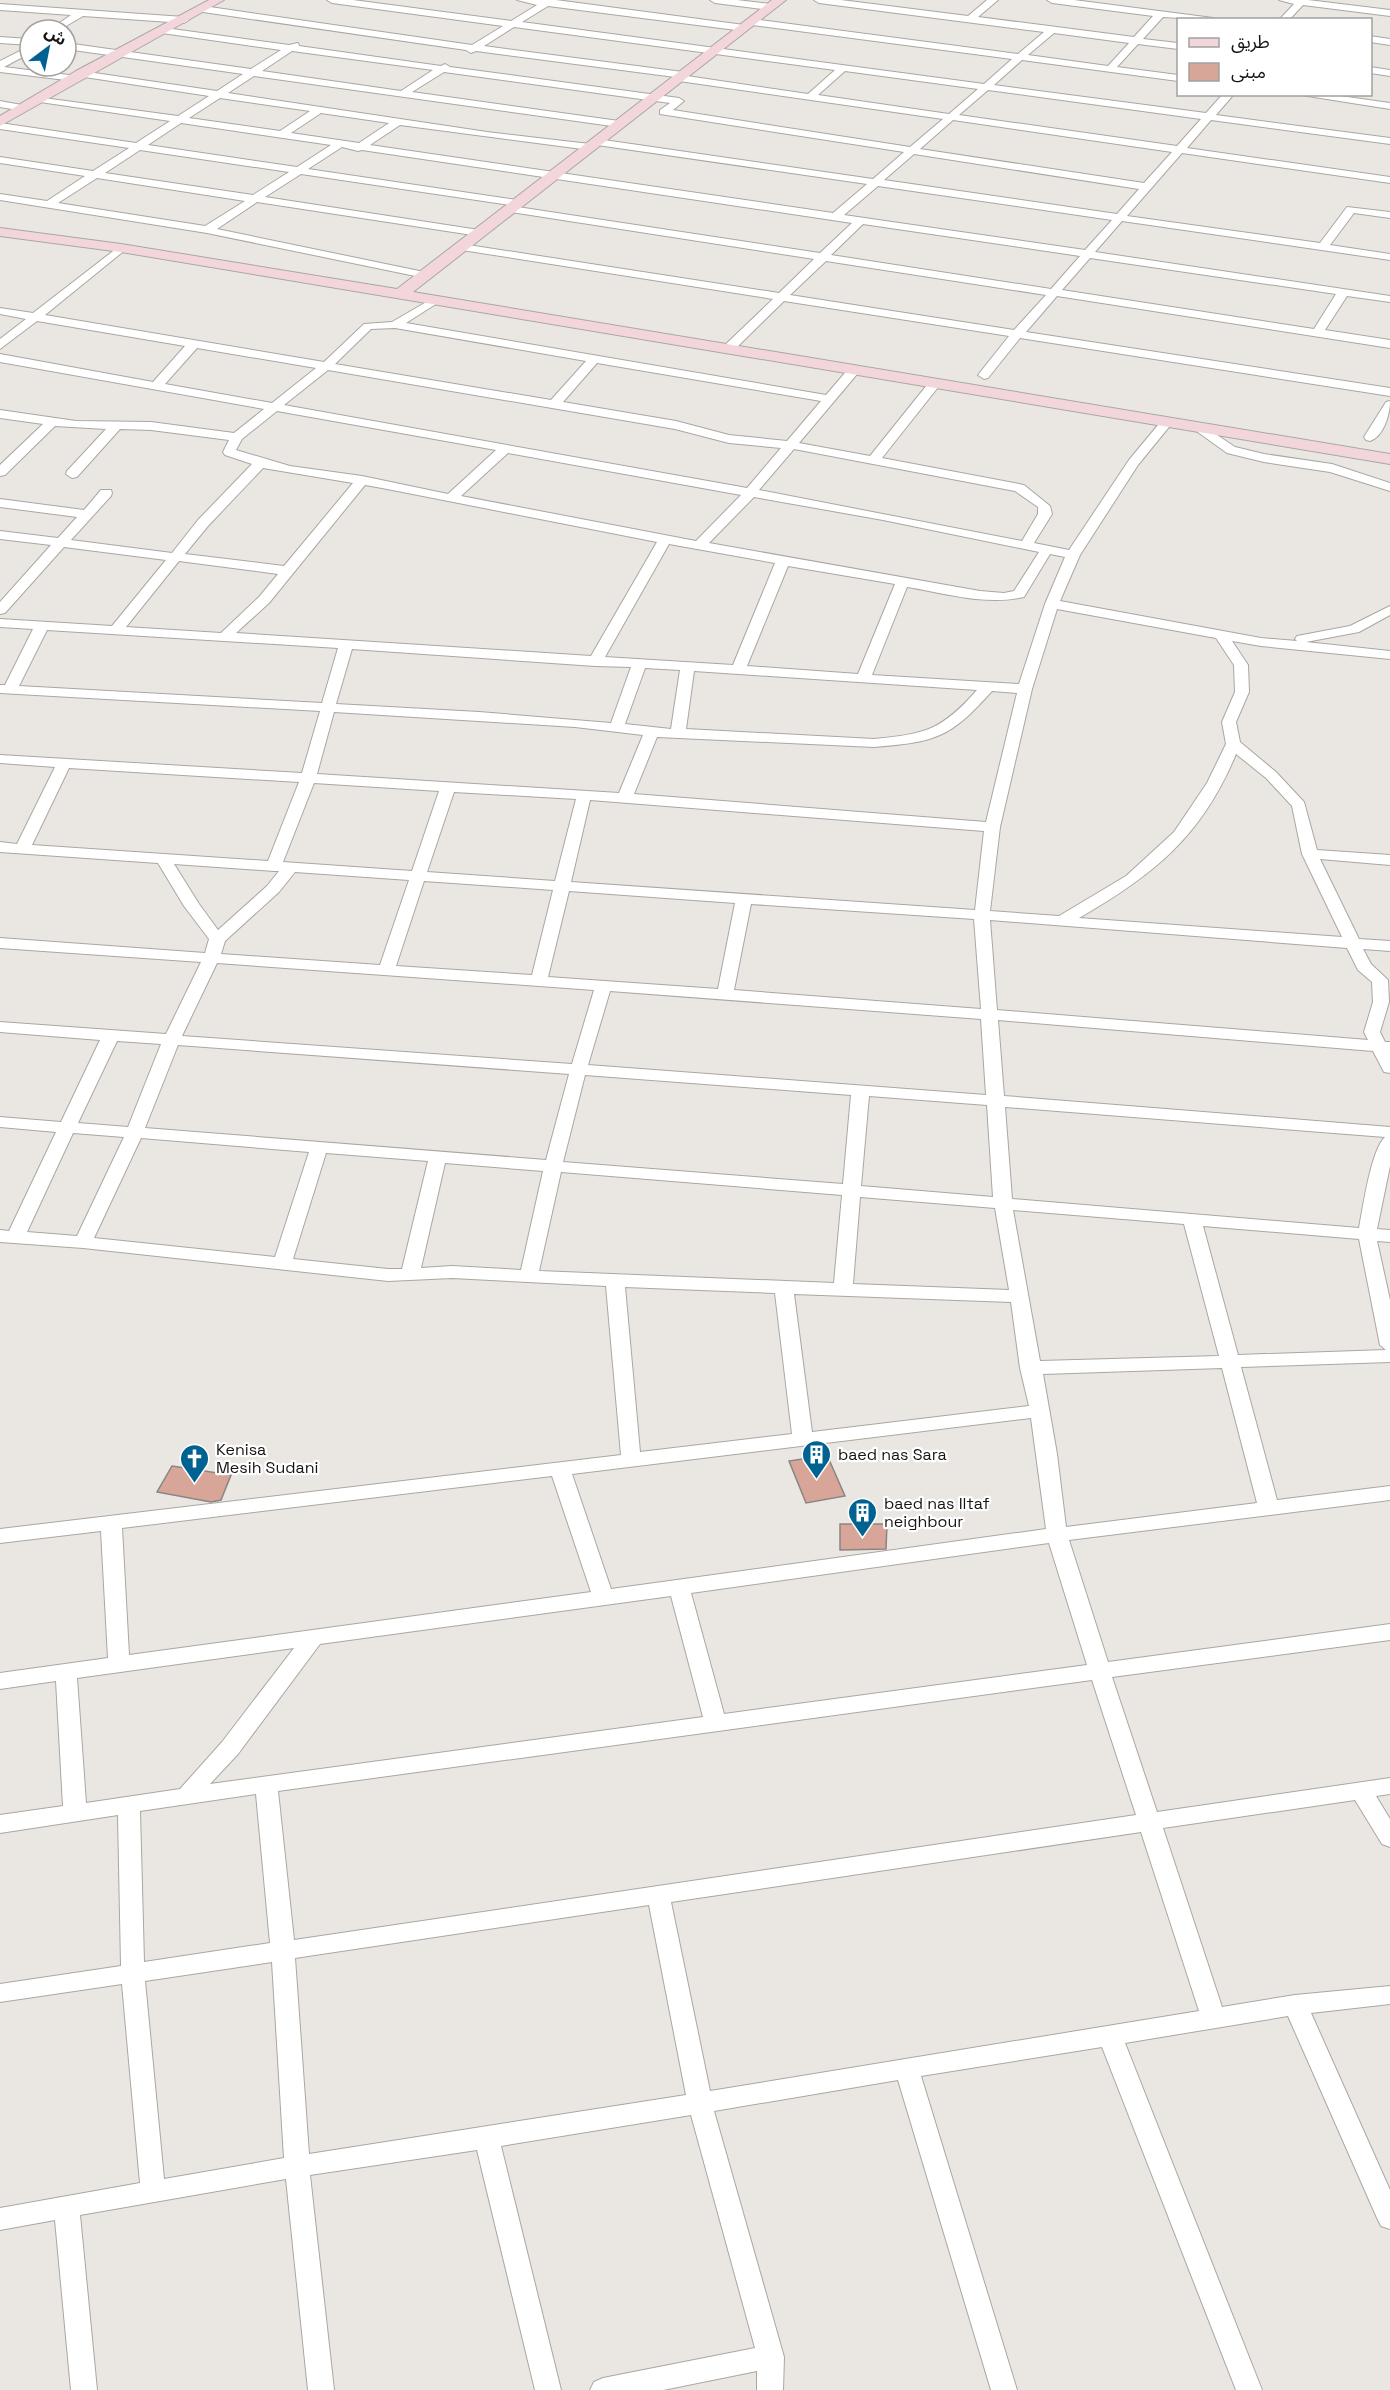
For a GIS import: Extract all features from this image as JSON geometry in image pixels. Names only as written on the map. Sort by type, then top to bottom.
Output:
[{"type":"street","points":[[0,6],[8,0]]},
{"type":"street","points":[[78,76],[165,31],[218,0]]},
{"type":"street","points":[[332,0],[365,2],[513,24],[1390,141]]},
{"type":"street","points":[[522,0],[1020,57],[1177,78]]},
{"type":"street","points":[[715,0],[775,3]]},
{"type":"street","points":[[819,0],[1177,46]]},
{"type":"street","points":[[970,19],[993,0]]},
{"type":"street","points":[[1053,0],[1077,1],[1196,18]]},
{"type":"street","points":[[1284,0],[1390,13]]},
{"type":"street","points":[[1285,18],[1302,1]]},
{"type":"street","points":[[48,205],[92,174],[365,2]]},
{"type":"street","points":[[403,94],[548,2]]},
{"type":"street","points":[[400,294],[775,3]]},
{"type":"street","points":[[0,6],[184,20]]},
{"type":"street","points":[[203,9],[681,76],[810,97],[1390,180]]},
{"type":"street","points":[[73,18],[82,12]]},
{"type":"street","points":[[1110,69],[1161,13]]},
{"type":"street","points":[[835,217],[1052,30]]},
{"type":"street","points":[[165,31],[442,69],[540,86],[654,97],[679,101],[664,112],[668,114],[1147,187]]},
{"type":"street","points":[[1372,39],[1390,42]]},
{"type":"street","points":[[0,40],[18,41]]},
{"type":"street","points":[[78,47],[403,94],[515,105],[619,124]]},
{"type":"street","points":[[0,67],[18,56]]},
{"type":"street","points":[[0,67],[18,69]]},
{"type":"street","points":[[810,97],[843,68]]},
{"type":"street","points":[[1372,70],[1388,70]]},
{"type":"street","points":[[78,76],[428,126],[593,144],[875,182],[1390,257]]},
{"type":"street","points":[[0,124],[75,78]]},
{"type":"street","points":[[984,375],[1053,292],[1227,96]]},
{"type":"street","points":[[1315,96],[1390,106]]},
{"type":"street","points":[[40,99],[1390,300]]},
{"type":"street","points":[[428,126],[461,101]]},
{"type":"street","points":[[0,104],[23,108]]},
{"type":"street","points":[[279,136],[319,110]]},
{"type":"street","points":[[358,148],[398,122]]},
{"type":"street","points":[[0,124],[823,257],[1390,344]]},
{"type":"street","points":[[207,230],[338,145]]},
{"type":"street","points":[[0,160],[479,233]]},
{"type":"street","points":[[0,197],[207,230],[425,275]]},
{"type":"street","points":[[1322,248],[1351,209],[1390,215]]},
{"type":"street","points":[[728,349],[860,221]]},
{"type":"street","points":[[0,232],[121,248],[1390,459]]},
{"type":"street","points":[[462,247],[1390,392]]},
{"type":"street","points":[[0,345],[121,248]]},
{"type":"street","points":[[1317,333],[1343,293]]},
{"type":"street","points":[[395,325],[435,300]]},
{"type":"street","points":[[0,311],[328,364],[676,425],[729,439],[791,445],[1027,492],[1044,506],[1045,514],[1026,545]]},
{"type":"street","points":[[828,399],[395,325],[368,326],[328,364],[237,437],[229,452],[260,463],[362,480],[665,540],[980,595],[1012,596],[1021,592],[1047,549]]},
{"type":"street","points":[[157,385],[195,342]]},
{"type":"street","points":[[0,358],[506,448],[1073,555]]},
{"type":"street","points":[[554,404],[594,359]]},
{"type":"street","points":[[699,546],[750,493],[854,370]]},
{"type":"street","points":[[873,460],[935,383]]},
{"type":"street","points":[[1370,437],[1390,405]]},
{"type":"street","points":[[0,414],[76,425],[151,426],[237,437]]},
{"type":"street","points":[[0,472],[52,422]]},
{"type":"street","points":[[1167,422],[1133,463],[1073,555],[1052,604],[1025,689],[992,827],[982,915],[1003,1204],[1017,1296],[1039,1411],[1057,1535],[1214,2019]]},
{"type":"street","points":[[72,474],[118,424]]},
{"type":"street","points":[[1199,427],[1231,450],[1264,458],[1332,468],[1390,487]]},
{"type":"street","points":[[451,498],[506,448]]},
{"type":"street","points":[[117,629],[203,523],[260,463]]},
{"type":"street","points":[[225,636],[264,600],[362,480]]},
{"type":"street","points":[[0,610],[106,493]]},
{"type":"street","points":[[0,503],[86,514]]},
{"type":"street","points":[[0,535],[288,571]]},
{"type":"street","points":[[595,662],[665,540]]},
{"type":"street","points":[[738,671],[783,561]]},
{"type":"street","points":[[864,679],[902,582]]},
{"type":"street","points":[[1052,604],[1261,642],[1390,655]]},
{"type":"street","points":[[1261,642],[1312,638],[1354,629],[1390,610]]},
{"type":"street","points":[[0,623],[1025,689]]},
{"type":"street","points":[[42,626],[5,689],[527,719],[678,734],[874,743],[896,741],[945,728],[964,714],[987,687]]},
{"type":"street","points":[[1060,922],[1130,880],[1170,848],[1201,808],[1224,769],[1233,744],[1229,722],[1242,692],[1241,665],[1221,635]]},
{"type":"street","points":[[274,866],[308,778],[346,644]]},
{"type":"street","points":[[616,728],[639,665]]},
{"type":"street","points":[[678,734],[687,668]]},
{"type":"street","points":[[625,798],[652,732]]},
{"type":"street","points":[[1233,744],[1271,775],[1299,805],[1310,854],[1364,967],[1380,980],[1381,1002],[1372,1032],[1385,1046],[1390,1068]]},
{"type":"street","points":[[0,759],[625,798],[992,827]]},
{"type":"street","points":[[22,849],[64,763]]},
{"type":"street","points":[[386,970],[420,876],[448,787]]},
{"type":"street","points":[[539,980],[584,796]]},
{"type":"street","points":[[0,847],[744,898],[1390,946]]},
{"type":"street","points":[[1310,854],[1390,860]]},
{"type":"street","points":[[163,858],[192,906],[217,939]]},
{"type":"street","points":[[83,1242],[135,1132],[171,1041],[211,958],[217,939],[273,889],[291,867]]},
{"type":"street","points":[[725,994],[744,898]]},
{"type":"street","points":[[0,943],[539,980],[1385,1046]]},
{"type":"street","points":[[529,1276],[552,1166],[577,1071],[604,985]]},
{"type":"street","points":[[0,1027],[860,1092],[994,1100],[1390,1132]]},
{"type":"street","points":[[111,1035],[68,1128],[8,1237],[83,1242],[388,1275],[452,1272],[615,1281],[1017,1296]]},
{"type":"street","points":[[843,1290],[860,1092]]},
{"type":"street","points":[[0,1122],[438,1156],[1390,1236]]},
{"type":"street","points":[[1390,1141],[1380,1169],[1367,1234],[1390,1345]]},
{"type":"street","points":[[282,1264],[319,1147]]},
{"type":"street","points":[[410,1274],[438,1156]]},
{"type":"street","points":[[1192,1220],[1269,1508]]},
{"type":"street","points":[[615,1281],[632,1460]]},
{"type":"street","points":[[784,1287],[803,1440]]},
{"type":"street","points":[[1030,1368],[1390,1356]]},
{"type":"street","points":[[0,1536],[1039,1411]]},
{"type":"street","points":[[560,1469],[603,1597]]},
{"type":"street","points":[[0,1682],[678,1586],[1390,1493]]},
{"type":"street","points":[[111,1523],[119,1665]]},
{"type":"street","points":[[678,1586],[716,1724]]},
{"type":"street","points":[[0,1824],[266,1784],[1390,1632]]},
{"type":"street","points":[[187,1795],[230,1748],[315,1636]]},
{"type":"street","points":[[66,1673],[75,1813]]},
{"type":"street","points":[[266,1784],[283,1952],[297,2166],[321,2390]]},
{"type":"street","points":[[0,1993],[1390,1786]]},
{"type":"street","points":[[1360,1790],[1390,1838]]},
{"type":"street","points":[[129,1805],[133,1975],[153,2192]]},
{"type":"street","points":[[658,1895],[700,2103],[771,2357],[770,2390]]},
{"type":"street","points":[[0,2219],[297,2166],[487,2138],[1295,2005],[1390,1995]]},
{"type":"street","points":[[1295,2005],[1390,2217]]},
{"type":"street","points":[[1110,2036],[1249,2390]]},
{"type":"street","points":[[907,2069],[1004,2390]]},
{"type":"street","points":[[487,2138],[548,2390]]},
{"type":"street","points":[[67,2207],[84,2390]]},
{"type":"street","points":[[603,2390],[771,2357]]},
{"type":"building","name":"baed nas Sara","points":[[827,1455],[845,1496],[806,1503],[789,1461]]},
{"type":"building","name":"Kenisa Mesih Sudani","points":[[172,1466],[231,1475],[221,1500],[211,1502],[157,1492]]},
{"type":"building","name":"baed nas Iltaf neighbour","points":[[840,1524],[887,1524],[886,1549],[840,1550]]},
{"type":"place","name":"baed nas Sara","points":[[817,1480]]},
{"type":"place","name":"Kenisa Mesih Sudani","points":[[195,1484]]},
{"type":"place","name":"baed nas Iltaf neighbour","points":[[863,1538]]}]
